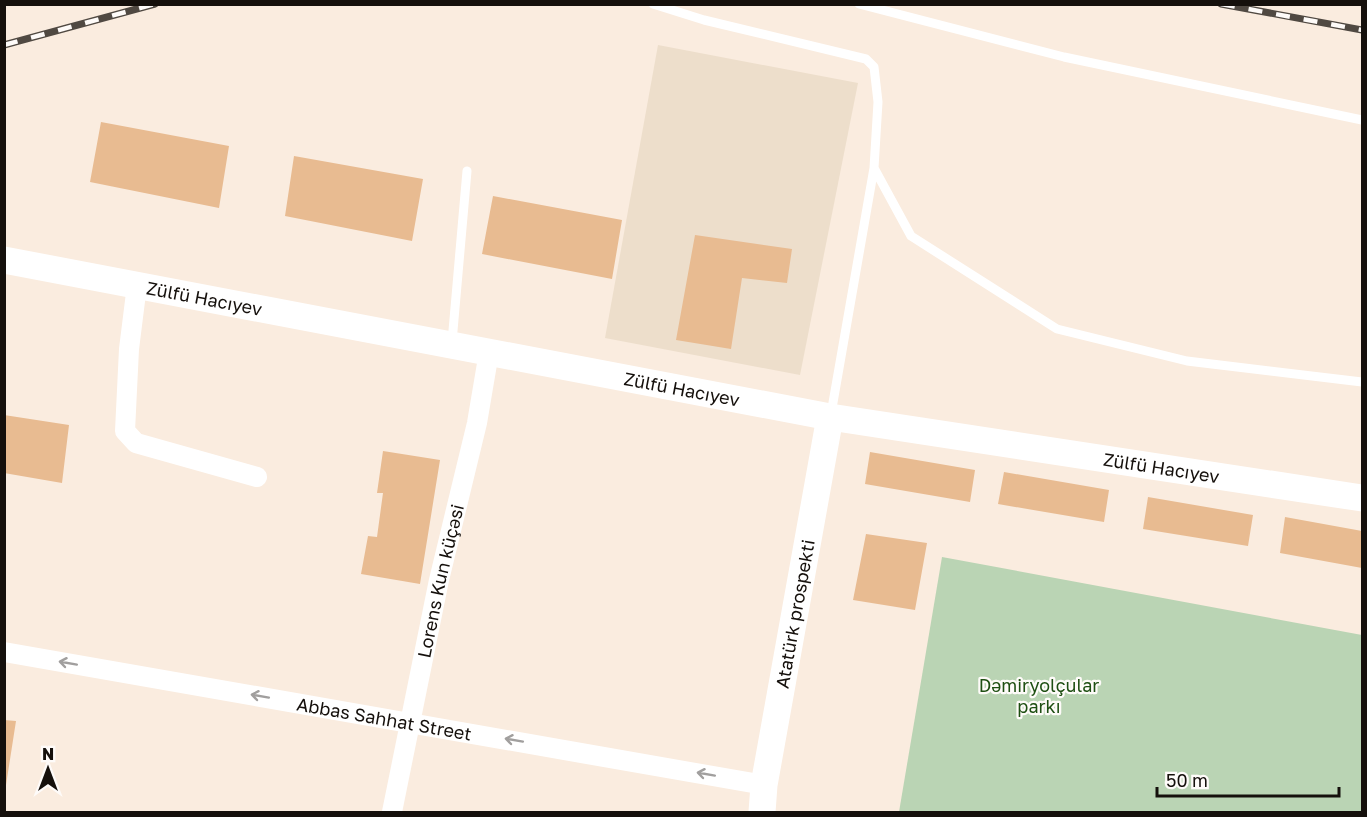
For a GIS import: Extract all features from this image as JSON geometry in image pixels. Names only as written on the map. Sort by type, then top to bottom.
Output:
[{"type":"main road","name":"Zülfü Hacıyev","points":[[4,260],[830,417],[1362,498]]},
{"type":"main road","name":"Atatürk prospekti","points":[[762,813],[764,785],[830,417]]},
{"type":"street","points":[[137,285],[129,349],[125,431],[136,443],[256,477]]},
{"type":"street","name":"Lorens Kun küçəsi","points":[[392,813],[409,721],[477,423],[489,352]]},
{"type":"street","name":"Abbas Sahhat Street","points":[[4,652],[409,721],[764,785]]},
{"type":"lane","points":[[653,4],[704,20],[866,59],[874,67],[878,102],[874,168],[830,417]]},
{"type":"lane","points":[[860,4],[1064,57],[1362,120]]},
{"type":"lane","points":[[874,168],[911,236],[1057,329],[1187,361],[1362,382]]},
{"type":"lane","points":[[452,345],[467,171]]},
{"type":"shaded area","points":[[658,45],[858,83],[800,375],[605,338]]},
{"type":"green space","name":"Dəmiryolçular parkı","points":[[942,557],[1362,635],[1362,812],[899,812]]},
{"type":"building","points":[[101,122],[229,146],[219,208],[90,182]]},
{"type":"building","points":[[294,156],[423,179],[412,241],[285,216]]},
{"type":"building","points":[[493,196],[622,220],[612,279],[482,254]]},
{"type":"building","points":[[695,235],[792,249],[787,283],[742,278],[731,349],[676,340]]},
{"type":"building","points":[[4,415],[69,425],[62,483],[4,473]]},
{"type":"building","points":[[383,451],[440,460],[420,584],[361,574],[368,536],[377,537],[383,493],[377,493]]},
{"type":"building","points":[[870,452],[975,470],[970,502],[865,484]]},
{"type":"building","points":[[1004,472],[1109,490],[1104,522],[998,504]]},
{"type":"building","points":[[1148,497],[1253,515],[1248,546],[1143,529]]},
{"type":"building","points":[[1285,517],[1362,531],[1362,568],[1280,553]]},
{"type":"building","points":[[866,534],[927,543],[915,610],[853,600]]},
{"type":"building","points":[[4,720],[16,721],[6,785],[4,785]]},
{"type":"railway","points":[[4,45],[155,4]]},
{"type":"railway","points":[[1221,4],[1362,30]]}]
